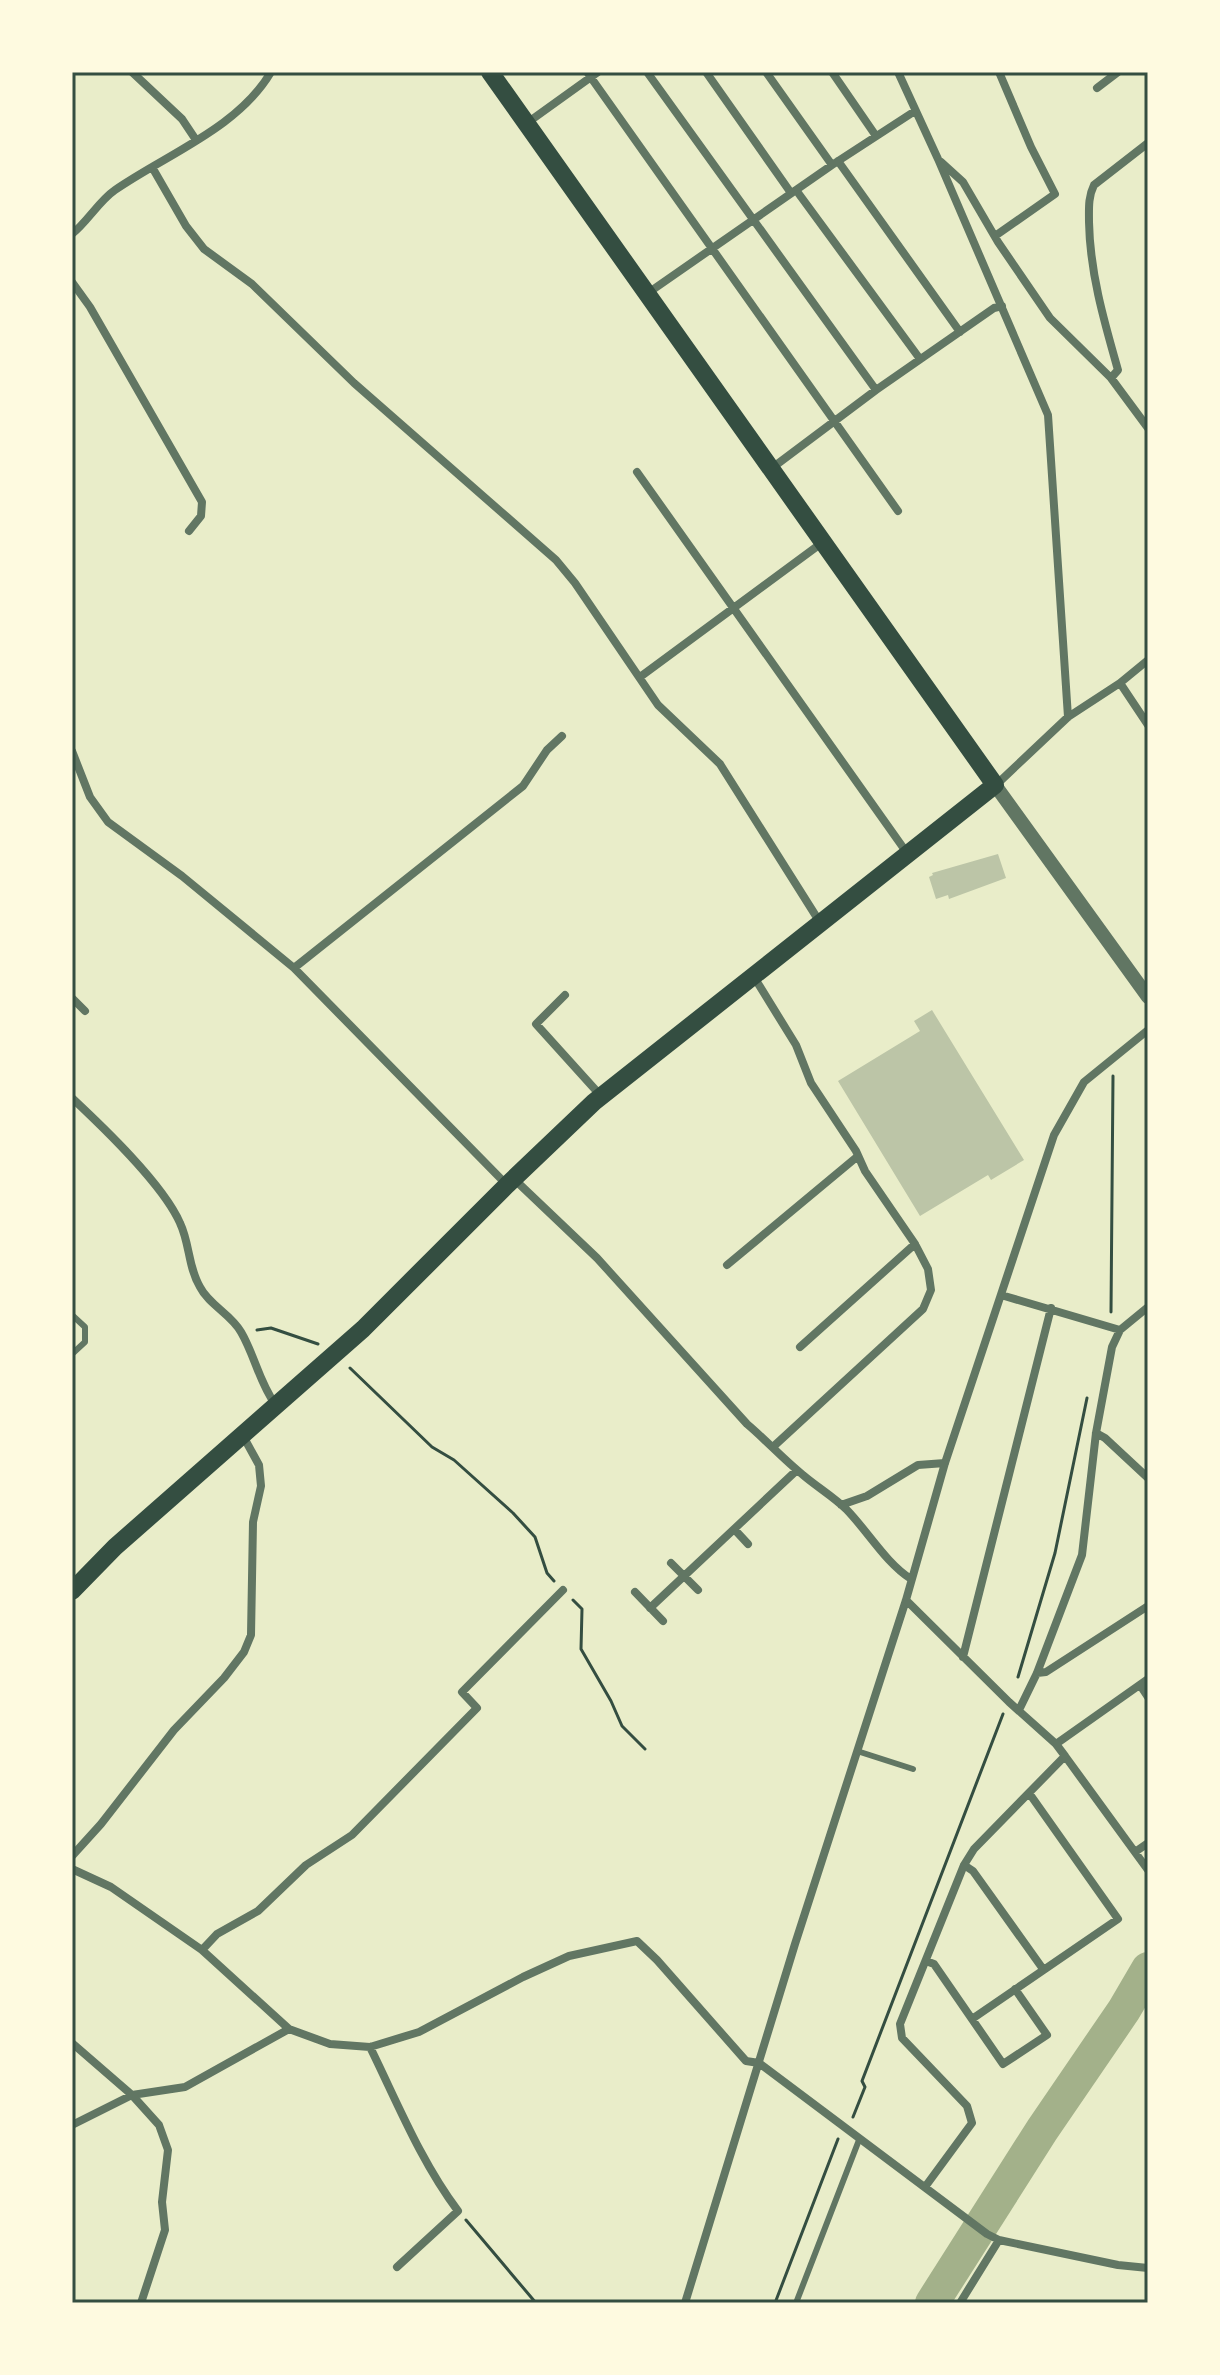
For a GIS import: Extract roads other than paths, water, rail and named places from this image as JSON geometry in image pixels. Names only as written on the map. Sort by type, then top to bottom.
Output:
[{"type":"main road","points":[[72,1591],[115,1547],[363,1329],[601,1096],[995,785],[490,72]]},
{"type":"street","points":[[132,72],[182,119],[196,140]]},
{"type":"street","points":[[72,234],[112,192],[196,140],[259,92],[271,72]]},
{"type":"street","points":[[647,72],[876,390]]},
{"type":"street","points":[[706,72],[920,359]]},
{"type":"street","points":[[766,72],[960,332]]},
{"type":"street","points":[[832,72],[876,136]]},
{"type":"street","points":[[898,72],[1048,415],[1068,717]]},
{"type":"street","points":[[995,236],[1055,194],[999,72]]},
{"type":"street","points":[[1097,88],[1118,72]]},
{"type":"street","points":[[527,124],[592,74],[711,249],[898,511]]},
{"type":"street","points":[[647,294],[915,111]]},
{"type":"street","points":[[1111,378],[1118,370],[1096,292],[1089,250],[1089,194],[1094,185],[1148,143]]},
{"type":"street","points":[[938,159],[963,182],[1050,318],[1111,378],[1148,428]]},
{"type":"street","points":[[152,167],[186,226],[204,249],[252,284],[354,383],[556,560],[658,705],[720,764],[821,924]]},
{"type":"street","points":[[72,282],[90,307],[202,502],[201,516],[189,531]]},
{"type":"street","points":[[772,468],[920,359],[994,308],[1002,306]]},
{"type":"street","points":[[637,472],[908,855]]},
{"type":"street","points":[[640,677],[823,542]]},
{"type":"street","points":[[1148,660],[1120,683],[1068,717],[995,785],[1148,997]]},
{"type":"street","points":[[1120,683],[1148,725]]},
{"type":"street","points":[[294,968],[523,786],[547,750],[562,736]]},
{"type":"street","points":[[72,751],[90,797],[108,822],[182,876],[294,968],[510,1182],[597,1258],[747,1424],[841,1505],[868,1531],[897,1570],[911,1579]]},
{"type":"street","points":[[754,977],[796,1045],[811,1083],[915,1244],[928,1269],[931,1290],[923,1309],[774,1446]]},
{"type":"street","points":[[565,995],[536,1024],[601,1096]]},
{"type":"street","points":[[72,998],[85,1011]]},
{"type":"street","points":[[685,2303],[906,1600],[945,1463],[1054,1135],[1084,1082],[1148,1030]]},
{"type":"street","points":[[72,1098],[158,1188],[181,1223],[192,1273],[202,1292],[226,1313],[241,1332],[265,1392],[275,1404]]},
{"type":"street","points":[[727,1265],[858,1156]]},
{"type":"street","points":[[800,1347],[915,1244]]},
{"type":"street","points":[[1001,1295],[1120,1330]]},
{"type":"street","points":[[1019,1710],[1037,1673],[1082,1555],[1096,1433],[1112,1347],[1120,1330],[1148,1307]]},
{"type":"street","points":[[963,1657],[1051,1308]]},
{"type":"street","points":[[1096,1433],[1148,1478]]},
{"type":"street","points":[[72,1856],[101,1824],[174,1730],[224,1678],[244,1652],[251,1635],[253,1522],[261,1486],[259,1465],[242,1434]]},
{"type":"street","points":[[841,1505],[867,1496],[918,1465],[945,1463]]},
{"type":"street","points":[[650,1608],[797,1470]]},
{"type":"street","points":[[735,1530],[748,1544]]},
{"type":"street","points":[[671,1563],[698,1590]]},
{"type":"street","points":[[202,1950],[217,1934],[258,1911],[306,1865],[352,1835],[477,1708],[462,1692],[563,1590]]},
{"type":"street","points":[[635,1592],[663,1621]]},
{"type":"street","points":[[906,1600],[1056,1744],[1148,1870]]},
{"type":"street","points":[[1037,1673],[1046,1672],[1148,1606]]},
{"type":"street","points":[[1056,1744],[1148,1679]]},
{"type":"street","points":[[1140,1685],[1148,1697]]},
{"type":"street","points":[[925,2187],[972,2123],[967,2106],[902,2038],[900,2024],[964,1865],[974,1849],[1065,1756]]},
{"type":"street","points":[[972,2019],[1118,1919],[1029,1793]]},
{"type":"street","points":[[1135,1852],[1148,1843]]},
{"type":"street","points":[[964,1865],[973,1871],[1043,1969]]},
{"type":"street","points":[[72,1869],[111,1887],[202,1950],[289,2029],[330,2044],[370,2047],[419,2032],[569,1956],[637,1941],[746,2061],[759,2063],[987,2234],[999,2240],[1118,2265],[1148,2268]]},
{"type":"street","points":[[926,1961],[934,1964],[1003,2064],[1047,2035],[1015,1989]]},
{"type":"street","points":[[72,2125],[132,2095],[185,2087],[289,2029]]},
{"type":"street","points":[[72,2043],[132,2095],[159,2125],[168,2150],[162,2202],[165,2230],[141,2303]]},
{"type":"street","points":[[370,2047],[434,2176],[458,2211],[397,2267]]},
{"type":"street","points":[[960,2303],[999,2240]]},
{"type":"lane","points":[[72,1315],[85,1327],[85,1342],[72,1354]]},
{"type":"lane","points":[[857,1751],[913,1769]]},
{"type":"lane","points":[[796,2303],[859,2140]]},
{"type":"waterway","points":[[932,2303],[1148,1969]]}]
